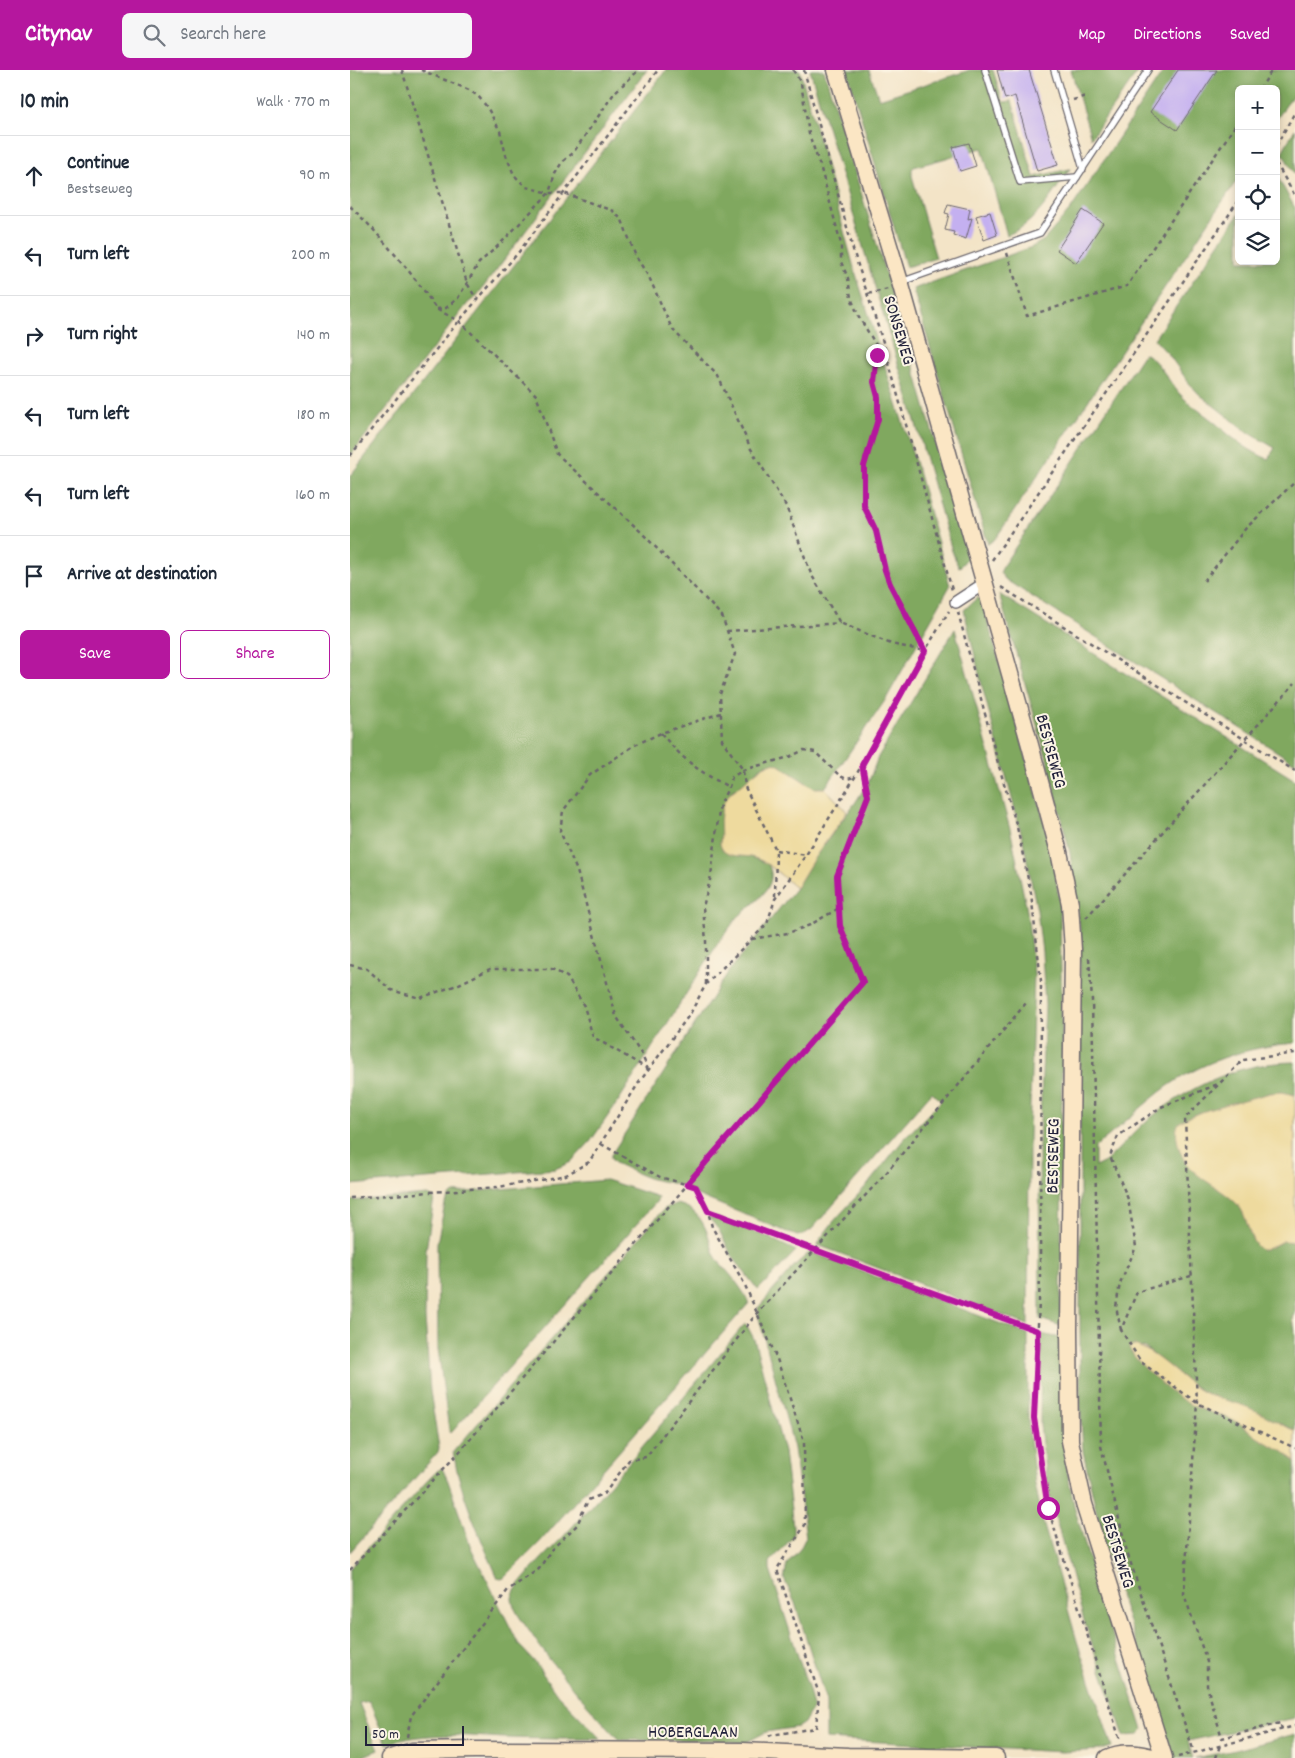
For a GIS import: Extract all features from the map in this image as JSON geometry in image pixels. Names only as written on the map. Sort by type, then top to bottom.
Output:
[{"type":"main road","name":"SONSEWEG","points":[[836,70],[900,282],[976,553]]},
{"type":"main road","name":"BESTSEWEG","points":[[976,553],[1052,825],[1070,904],[1073,970],[1069,1330],[1070,1441],[1084,1504],[1164,1758]]},
{"type":"main road","name":"HOBERGLAAN","points":[[397,1756],[412,1751],[475,1750],[733,1751],[858,1756],[996,1758]]},
{"type":"main road","points":[[1107,1758],[1114,1754],[1142,1754],[1157,1758]]},
{"type":"street","points":[[956,602],[985,583]]},
{"type":"lane","points":[[985,70],[1020,182],[1077,177]]},
{"type":"lane","points":[[1054,70],[1083,169]]},
{"type":"lane","points":[[900,282],[1040,233],[1148,70]]},
{"type":"path","points":[[402,70],[467,283],[477,300]]},
{"type":"path","points":[[421,70],[469,90],[478,96],[487,107],[500,131],[506,155],[514,175],[526,188],[549,193],[564,193],[613,211],[622,220],[636,257],[649,277],[672,329],[718,376],[750,449],[786,506],[811,574],[840,623]]},
{"type":"path","points":[[436,309],[446,308],[458,298],[479,263],[549,193],[555,174],[562,162],[573,153],[615,92],[639,70]]},
{"type":"path","points":[[350,456],[459,321],[518,254],[658,70]]},
{"type":"path","points":[[793,70],[801,84],[809,134],[821,169],[841,244],[841,262],[848,278],[852,298],[859,317],[876,345],[877,355],[874,382],[878,397],[878,419],[864,466],[864,506],[876,531],[890,584],[925,651]]},
{"type":"path","name":"SONSEWEG","points":[[804,70],[854,253],[883,342],[956,602]]},
{"type":"path","points":[[1263,85],[1272,70]]},
{"type":"path","points":[[1063,102],[1086,96]]},
{"type":"path","points":[[1280,139],[1295,112]]},
{"type":"path","points":[[1005,246],[1027,316],[1127,286],[1235,125]]},
{"type":"path","points":[[1280,170],[1295,196]]},
{"type":"path","points":[[350,206],[372,228],[426,292],[436,309],[459,321],[536,395],[556,454],[641,532],[722,616],[735,654],[720,694],[722,740],[743,770],[744,787],[776,850],[775,899]]},
{"type":"path","points":[[1235,206],[993,559],[985,583],[1004,588],[1295,771]]},
{"type":"path","points":[[868,294],[894,288],[900,282]]},
{"type":"path","points":[[1204,580],[1246,528],[1295,482]]},
{"type":"path","name":"BESTSEWEG","points":[[956,602],[998,763],[1017,827],[1031,893],[1041,981],[1040,1277],[1034,1418],[1048,1508],[1124,1754]]},
{"type":"path","points":[[350,1198],[498,1187],[566,1175],[590,1162],[648,1070],[690,1014],[706,984],[766,924],[775,899],[806,855],[855,777],[925,651],[945,620]]},
{"type":"path","points":[[727,631],[840,623],[891,644],[925,651]]},
{"type":"path","points":[[1086,926],[1086,917],[1295,683]]},
{"type":"path","points":[[648,1070],[642,1055],[616,1016],[577,871],[560,831],[563,811],[590,775],[635,745],[661,733],[721,713]]},
{"type":"path","points":[[661,733],[677,752],[703,774],[729,787]]},
{"type":"path","points":[[706,984],[706,941],[703,906],[712,876],[720,803],[732,777],[743,770],[789,758],[804,750],[815,752],[840,776],[847,779],[855,777]]},
{"type":"path","points":[[350,1570],[461,1450],[687,1184],[863,982],[840,926],[837,876],[868,796],[862,765]]},
{"type":"path","points":[[776,850],[806,855]]},
{"type":"path","points":[[750,940],[788,933],[810,925],[839,908]]},
{"type":"path","points":[[1088,954],[1092,1020],[1101,1446],[1127,1552],[1194,1752]]},
{"type":"path","points":[[350,965],[367,969],[391,990],[420,998],[457,985],[490,969],[552,969],[567,977],[584,1006],[593,1037],[648,1070]]},
{"type":"path","points":[[397,1756],[411,1716],[508,1590],[539,1569],[551,1550],[576,1525],[588,1500],[605,1493],[629,1460],[646,1457],[757,1314],[887,1172],[1026,1003]]},
{"type":"path","points":[[1282,1730],[1280,1723],[1222,1738],[1207,1686],[1207,1662],[1184,1594],[1197,1403],[1185,1118],[1243,1060],[1295,1053]]},
{"type":"path","points":[[1219,1084],[1161,1107],[1118,1136],[1110,1156],[1128,1199],[1136,1247],[1120,1283],[1116,1307],[1121,1330],[1141,1362],[1197,1403],[1295,1448]]},
{"type":"path","points":[[601,1144],[660,1177],[696,1187],[708,1211],[712,1227],[744,1283],[777,1359],[804,1442],[805,1525],[777,1569],[818,1694],[816,1728],[772,1735],[764,1739]]},
{"type":"path","points":[[708,1211],[1038,1331]]},
{"type":"path","points":[[1121,1330],[1137,1292],[1191,1276]]},
{"type":"path","points":[[1174,1758],[1295,1726]]},
{"type":"path","points":[[1216,1758],[1220,1745]]},
{"type":"green space","points":[[350,70],[647,70],[476,297],[468,303],[350,456]]},
{"type":"green space","points":[[666,70],[800,70],[854,268],[918,471],[950,586],[886,699],[825,788],[814,788],[777,764],[772,763],[761,767],[731,791],[721,819],[722,835],[720,844],[739,856],[747,856],[767,863],[771,871],[768,887],[737,918],[720,940],[619,1100],[590,1142],[571,1162],[555,1169],[350,1185],[350,476]]},
{"type":"green space","points":[[810,70],[824,70],[913,364],[968,557],[960,567],[952,551]]},
{"type":"green space","points":[[847,70],[869,70],[879,99],[970,70],[993,70],[1003,102],[1012,101],[1034,177],[1070,169],[1035,216],[1007,235],[982,148],[914,167],[912,169],[912,176],[936,258],[906,267]]},
{"type":"green space","points":[[1071,70],[1139,70],[1091,138]]},
{"type":"green space","points":[[1164,70],[1295,70],[1295,92],[1280,114],[1280,85],[1235,85],[1235,183],[1002,529],[995,539],[988,544],[913,289],[1032,247],[1044,240],[1071,209]]},
{"type":"green space","points":[[1295,129],[1295,175],[1282,152]]},
{"type":"green space","points":[[1280,181],[1295,208],[1295,763],[1006,580],[1000,573],[1004,564],[1143,355],[1146,354],[1156,362],[1178,392],[1188,402],[1237,441],[1268,459],[1275,448],[1246,431],[1199,394],[1154,339],[1235,220],[1235,265],[1280,265]]},
{"type":"green space","points":[[999,594],[1295,780],[1295,1043],[1241,1052],[1191,1072],[1160,1092],[1095,1147],[1095,1167],[1105,1162],[1151,1118],[1190,1091],[1239,1070],[1275,1063],[1295,1062],[1295,1095],[1281,1092],[1270,1093],[1193,1115],[1182,1121],[1179,1144],[1181,1154],[1188,1165],[1238,1204],[1244,1214],[1253,1241],[1265,1250],[1283,1241],[1295,1242],[1295,1314],[1293,1318],[1295,1333],[1295,1430],[1203,1392],[1144,1347],[1130,1351],[1145,1368],[1220,1414],[1239,1423],[1257,1437],[1287,1454],[1295,1463],[1295,1718],[1188,1741],[1193,1758],[1174,1758],[1105,1550],[1083,1451],[1080,1399],[1080,930],[1070,853],[1047,759]]},
{"type":"green space","points":[[978,597],[985,612],[1042,813],[1054,865],[1060,905],[1062,1038],[1061,1326],[1040,1319],[1039,1145],[1045,1006],[1042,952],[1037,910],[1022,836],[964,610]]},
{"type":"green space","points":[[955,629],[1011,833],[1027,911],[1034,974],[1029,1139],[1028,1325],[818,1245],[820,1239],[834,1221],[868,1184],[904,1139],[941,1101],[932,1092],[812,1229],[803,1235],[797,1236],[697,1195],[680,1185],[654,1180],[615,1163],[611,1159],[611,1155],[729,971],[796,888],[813,860],[855,803],[869,781],[878,757]]},
{"type":"green space","points":[[606,1180],[658,1197],[657,1201],[451,1433],[449,1430],[438,1349],[437,1243],[445,1204],[454,1193]]},
{"type":"green space","points":[[428,1195],[434,1198],[426,1250],[425,1317],[430,1391],[439,1448],[438,1452],[350,1552],[350,1201]]},
{"type":"green space","points":[[675,1204],[688,1208],[698,1216],[708,1234],[716,1257],[746,1296],[749,1303],[539,1543],[504,1578],[498,1578],[466,1500],[453,1452],[664,1209]]},
{"type":"green space","points":[[715,1217],[765,1236],[796,1251],[758,1290],[732,1256],[719,1230],[709,1218]]},
{"type":"green space","points":[[810,1252],[1028,1334],[1028,1422],[1035,1484],[1043,1522],[1077,1641],[1112,1747],[1101,1750],[1062,1752],[826,1739],[826,1701],[795,1603],[784,1579],[787,1564],[800,1549],[806,1537],[794,1448],[759,1318],[758,1308],[795,1265]]},
{"type":"green space","points":[[746,1324],[754,1339],[784,1452],[793,1526],[793,1537],[770,1562],[770,1570],[813,1707],[804,1723],[798,1727],[766,1732],[745,1743],[713,1740],[619,1740],[572,1688],[550,1660],[522,1621],[512,1599],[525,1577],[610,1484]]},
{"type":"green space","points":[[1041,1334],[1061,1338],[1063,1435],[1066,1465],[1074,1505],[1094,1577],[1143,1730],[1138,1735],[1125,1736],[1123,1733],[1085,1624],[1047,1487],[1040,1425]]},
{"type":"green space","points":[[442,1468],[471,1548],[519,1645],[534,1661],[557,1694],[601,1739],[446,1735],[416,1737],[387,1744],[369,1701],[359,1703],[378,1750],[359,1758],[350,1758],[350,1568],[427,1481]]},
{"type":"green space","points":[[1295,1734],[1295,1758],[1195,1758],[1236,1750]]},
{"type":"sand","points":[[772,763],[777,764],[814,788],[825,788],[847,812],[796,888],[760,860],[729,854],[722,849],[720,844],[720,817],[726,798],[756,771]]},
{"type":"sand","points":[[1281,1092],[1295,1095],[1295,1242],[1283,1241],[1265,1250],[1261,1250],[1256,1246],[1244,1214],[1236,1203],[1225,1193],[1199,1176],[1185,1162],[1178,1145],[1176,1132],[1179,1123],[1195,1114],[1270,1093]]},
{"type":"sand","points":[[1134,1345],[1160,1359],[1203,1392],[1248,1407],[1295,1430],[1295,1463],[1287,1454],[1257,1437],[1239,1423],[1195,1407],[1178,1397],[1141,1364],[1129,1348]]},
{"type":"building","points":[[997,70],[1029,70],[1058,165],[1037,171],[1015,96],[1005,99]]},
{"type":"building","points":[[1178,70],[1217,70],[1177,130],[1150,112]]},
{"type":"building","points":[[969,143],[976,166],[960,171],[953,147]]},
{"type":"building","points":[[948,204],[970,209],[968,219],[972,218],[966,239],[953,235],[954,232],[945,230],[949,214],[945,213]]},
{"type":"building","points":[[1083,210],[1103,223],[1076,263],[1057,250]]},
{"type":"building","points":[[990,212],[997,235],[984,240],[976,216]]},
{"type":"route","points":[[877,355],[874,382],[878,397],[878,419],[864,466],[864,506],[876,531],[890,584],[925,651],[862,765],[868,796],[837,876],[840,926],[863,982],[687,1184],[696,1187],[708,1211],[1038,1331],[1034,1418],[1048,1508]]}]
